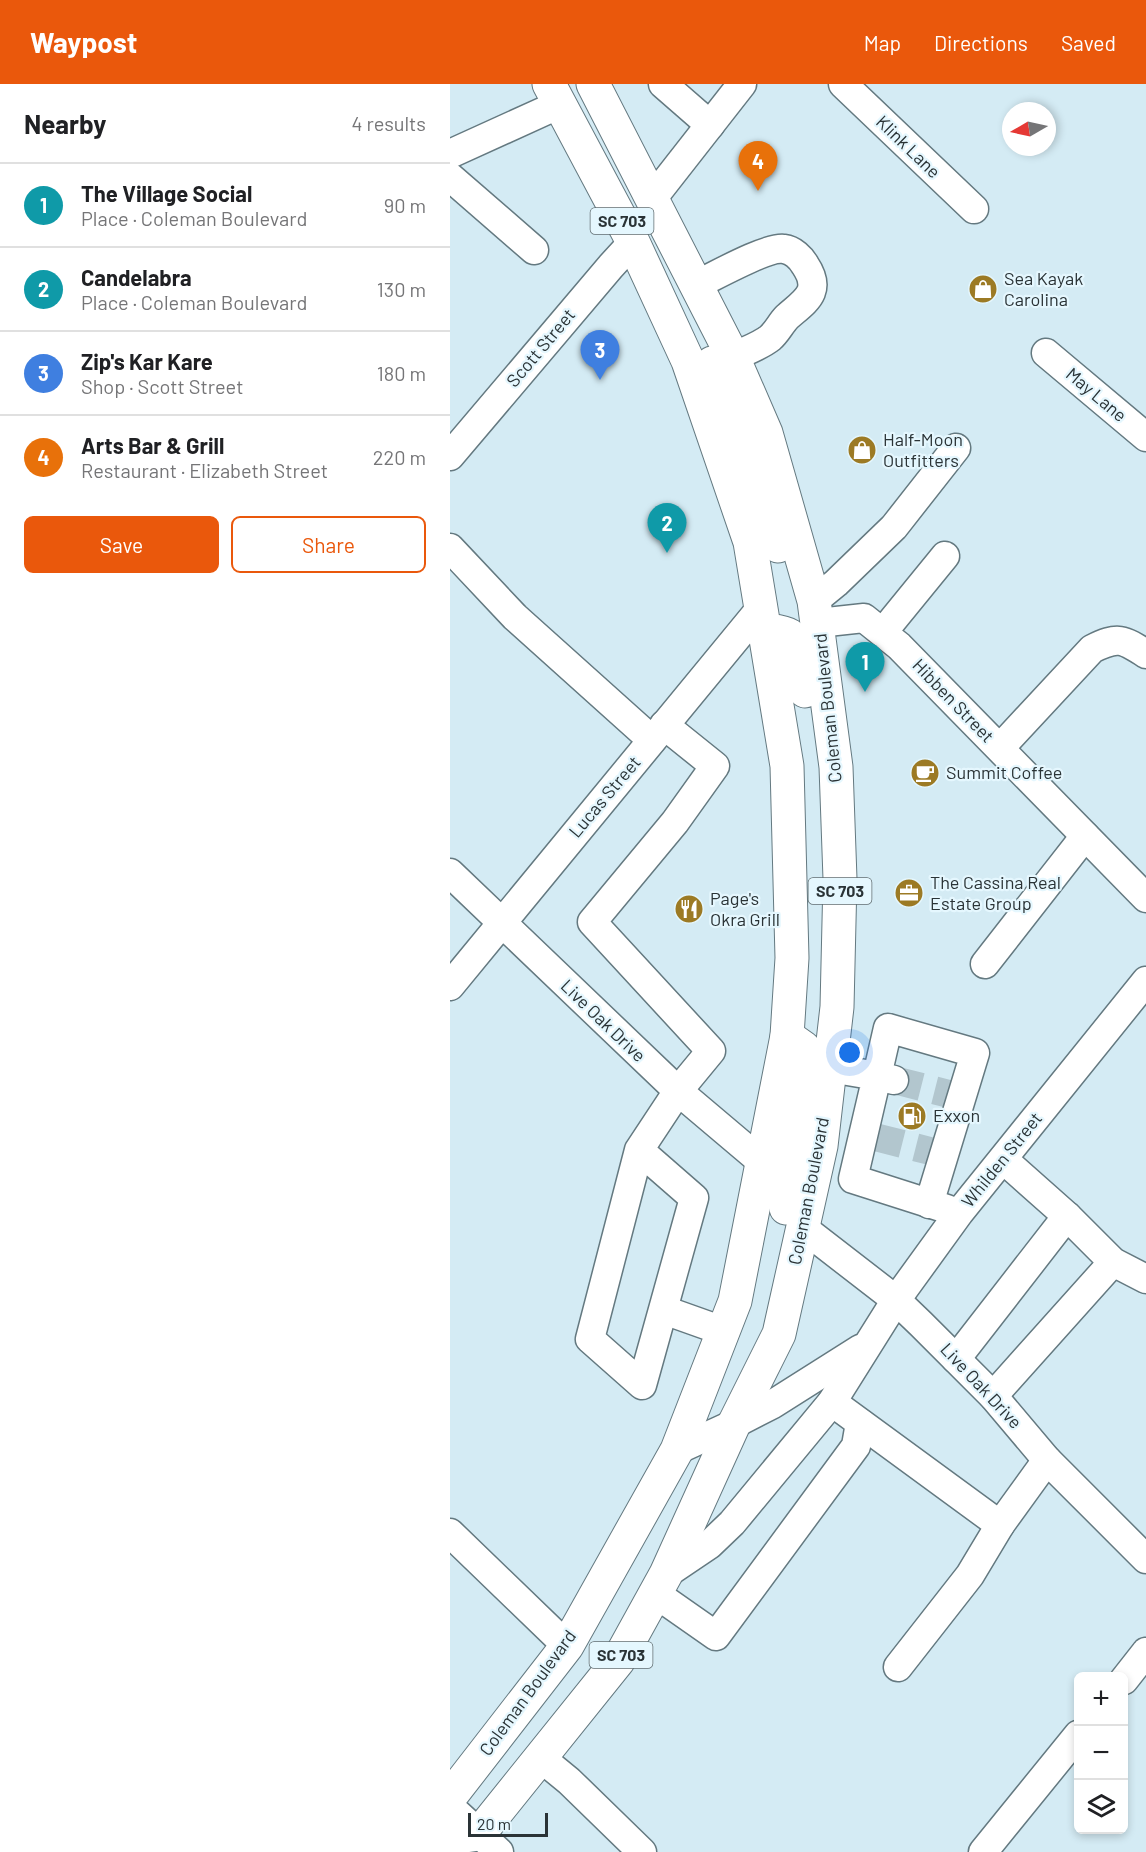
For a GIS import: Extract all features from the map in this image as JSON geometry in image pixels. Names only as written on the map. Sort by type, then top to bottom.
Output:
[{"type":"main road","name":"Coleman Boulevard","points":[[476,1841],[618,1661],[661,1584],[734,1424],[779,1334],[820,1149],[837,1006],[840,879],[836,767],[816,612],[766,433],[733,357],[593,84]]},
{"type":"main road","name":"Coleman Boulevard","points":[[450,1797],[567,1646],[677,1450],[735,1301],[787,1036],[792,958],[787,766],[750,542],[688,361],[633,242],[555,94]]},
{"type":"main road","points":[[688,361],[703,356],[711,360],[776,544],[803,563]]},
{"type":"main road","points":[[763,619],[787,634],[799,649],[821,825],[828,837],[839,843]]},
{"type":"main road","points":[[787,1036],[804,1048],[810,1061],[785,1212],[785,1226],[788,1235],[800,1240]]},
{"type":"street","points":[[663,84],[710,125]]},
{"type":"street","points":[[652,199],[742,84]]},
{"type":"street","name":"Klink Lane","points":[[843,84],[974,209]]},
{"type":"street","points":[[450,154],[555,94]]},
{"type":"street","points":[[450,177],[534,250]]},
{"type":"street","name":"Scott Street","points":[[450,456],[633,242]]},
{"type":"street","points":[[696,285],[771,250],[785,248],[800,257],[810,272],[811,293],[802,306],[787,318],[770,338],[733,357]]},
{"type":"street","name":"May Lane","points":[[1046,353],[1146,437]]},
{"type":"street","points":[[816,612],[836,584],[894,527],[957,448]]},
{"type":"street","points":[[450,548],[515,617],[658,733],[715,766],[675,822],[592,922],[711,1051],[678,1091],[639,1150],[590,1339],[642,1385],[694,1198],[639,1150]]},
{"type":"street","points":[[883,632],[945,556]]},
{"type":"street","name":"Hibben Street","points":[[816,612],[864,618],[883,632],[1146,898]]},
{"type":"street","name":"Lucas Street","points":[[450,986],[658,733],[763,619]]},
{"type":"street","points":[[1000,748],[1092,649],[1108,642],[1126,641],[1146,654]]},
{"type":"street","points":[[985,964],[1085,836]]},
{"type":"street","name":"Live Oak Drive","points":[[450,873],[678,1091],[762,1162]]},
{"type":"street","name":"Whilden Street","points":[[661,1584],[732,1523],[832,1401],[896,1300],[959,1213],[1146,981]]},
{"type":"street","points":[[929,1203],[937,1153],[955,1096],[975,1053],[888,1028],[886,1078],[853,1179],[959,1213]]},
{"type":"street","points":[[830,1068],[886,1078]]},
{"type":"street","points":[[820,1149],[865,1143]]},
{"type":"street","points":[[1004,1160],[1067,1216],[1113,1262],[1146,1279]]},
{"type":"street","points":[[956,1359],[1067,1216]]},
{"type":"street","name":"Live Oak Drive","points":[[800,1240],[896,1300],[993,1396],[1047,1460],[1146,1558]]},
{"type":"street","points":[[993,1396],[1113,1262]]},
{"type":"street","points":[[663,1310],[723,1331]]},
{"type":"street","name":"Whilden Street","points":[[677,1450],[773,1404],[866,1345]]},
{"type":"street","points":[[832,1401],[1000,1525]]},
{"type":"street","points":[[661,1584],[716,1636],[856,1446],[860,1423]]},
{"type":"street","points":[[898,1667],[970,1575],[1000,1525],[1047,1460]]},
{"type":"street","points":[[450,1533],[567,1646]]},
{"type":"street","points":[[1128,1675],[1146,1652]]},
{"type":"street","points":[[983,1852],[1074,1740]]},
{"type":"street","points":[[541,1758],[569,1781],[642,1852]]},
{"type":"street","points":[[450,1807],[476,1841]]},
{"type":"tunnel","points":[[894,1080],[949,1094]]},
{"type":"tunnel","points":[[875,1137],[930,1151]]},
{"type":"place","name":"Arts Bar & Grill","points":[[758,191]]},
{"type":"place","name":"Sea Kayak Carolina","points":[[983,289]]},
{"type":"place","name":"Zip's Kar Kare","points":[[600,380]]},
{"type":"place","name":"Half-Moon Outfitters","points":[[862,450]]},
{"type":"place","name":"Candelabra","points":[[667,553]]},
{"type":"place","name":"The Village Social","points":[[865,692]]},
{"type":"place","name":"Summit Coffee","points":[[925,773]]},
{"type":"place","name":"The Cassina Real Estate Group","points":[[909,893]]},
{"type":"place","name":"Page's Okra Grill","points":[[689,909]]},
{"type":"place","name":"Exxon","points":[[912,1116]]}]
